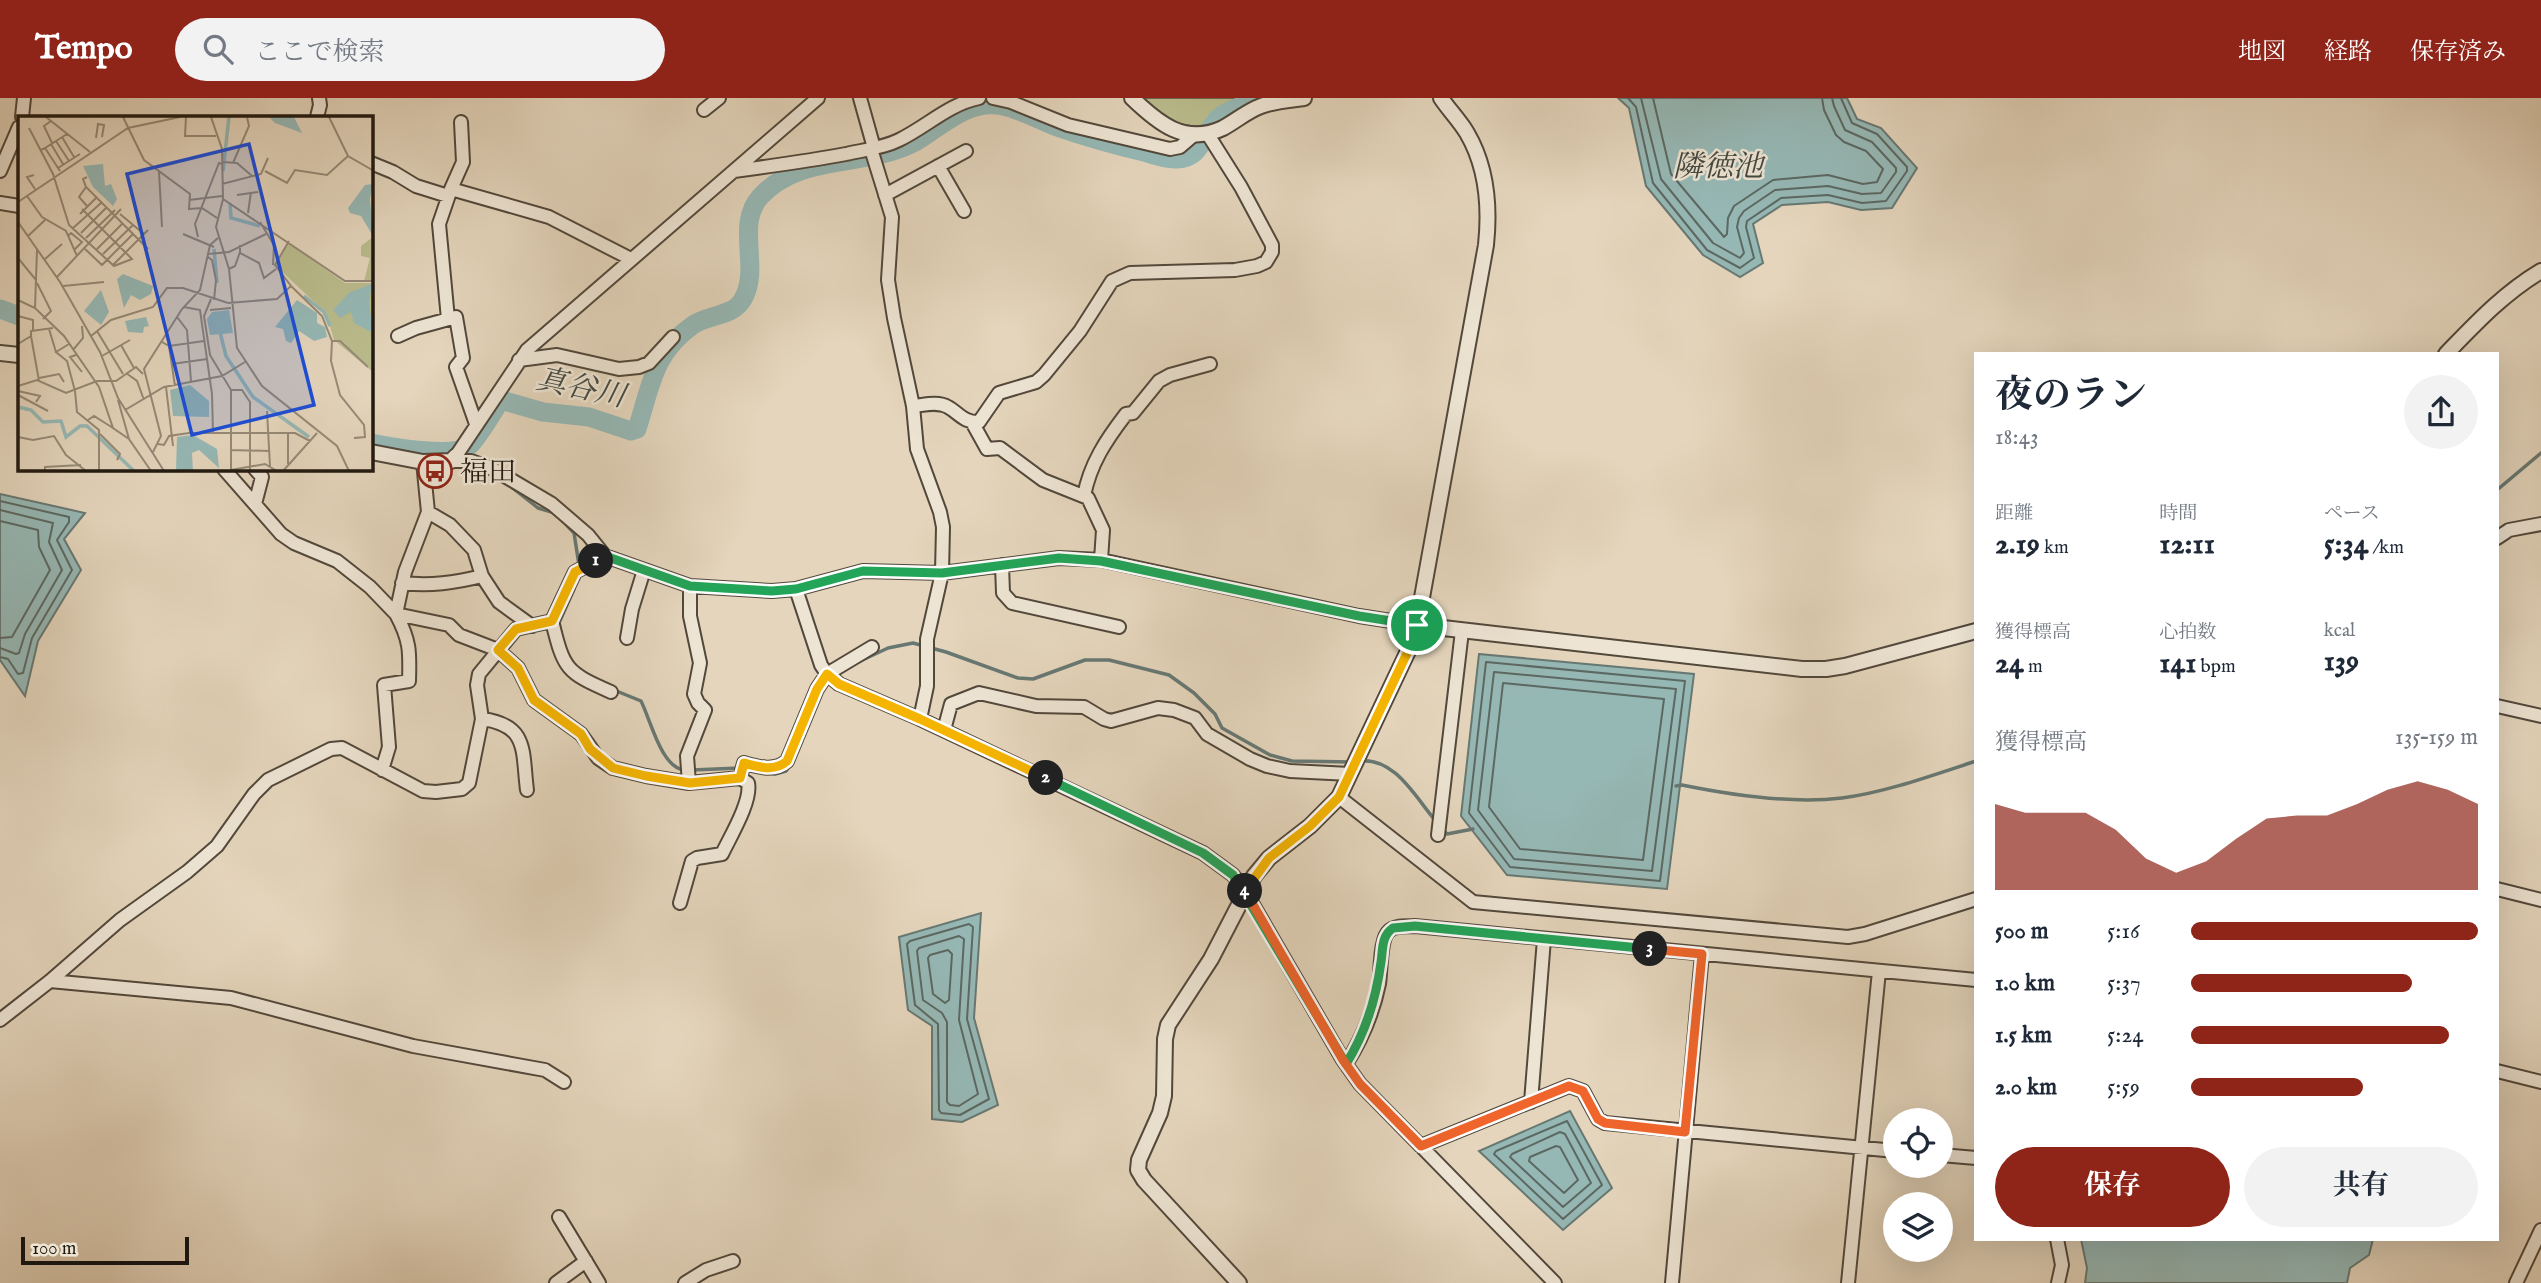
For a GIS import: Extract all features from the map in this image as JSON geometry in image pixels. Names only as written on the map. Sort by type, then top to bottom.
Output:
[{"type":"street","points":[[22,116],[24,98]]},
{"type":"street","points":[[317,116],[320,104],[318,98]]},
{"type":"street","points":[[704,110],[719,98]]},
{"type":"street","points":[[453,459],[527,351],[818,98]]},
{"type":"street","points":[[860,98],[892,217],[888,280],[913,406],[917,449],[943,527],[942,573],[927,639],[927,685],[920,719]]},
{"type":"street","points":[[734,171],[792,164],[872,149],[897,141],[945,111],[979,98]]},
{"type":"street","points":[[993,98],[1011,102],[1068,125],[1170,149],[1180,147],[1201,134],[1221,129],[1261,106],[1304,98]]},
{"type":"street","points":[[972,422],[979,422],[999,393],[1036,382],[1044,375],[1080,331],[1112,281],[1120,275],[1257,267],[1266,262],[1272,252],[1272,245],[1241,187],[1201,134],[1175,131],[1161,124],[1132,98]]},
{"type":"street","points":[[1239,1283],[1144,1181],[1138,1170],[1139,1160],[1160,1113],[1164,1096],[1165,1039],[1168,1025],[1211,959],[1245,891],[1269,858],[1310,826],[1339,797],[1409,649],[1417,625],[1488,223],[1487,194],[1478,158],[1467,133],[1441,98]]},
{"type":"street","points":[[448,319],[439,224],[463,162],[461,122]]},
{"type":"street","points":[[0,170],[18,129]]},
{"type":"street","points":[[885,195],[966,151]]},
{"type":"street","points":[[373,164],[416,186],[549,217],[631,259]]},
{"type":"street","points":[[939,166],[964,211]]},
{"type":"street","points":[[0,203],[18,206]]},
{"type":"street","points":[[2448,352],[2519,284],[2541,271]]},
{"type":"street","points":[[398,336],[456,317],[463,358],[456,367],[476,424]]},
{"type":"street","points":[[519,360],[556,355],[619,369],[639,367],[649,363],[673,337]]},
{"type":"street","points":[[0,353],[18,355]]},
{"type":"street","points":[[1084,496],[1087,477],[1095,461],[1126,414],[1133,413],[1159,381],[1210,364]]},
{"type":"street","points":[[913,406],[947,406],[972,422],[987,449],[1000,448],[1043,480],[1088,498],[1103,530],[1101,561]]},
{"type":"street","points":[[373,452],[423,462],[453,459],[471,461],[493,469],[552,503],[589,535],[605,556],[690,586],[772,591],[796,589],[863,571],[942,573],[1059,558],[1101,561],[1359,616],[1417,625],[1814,669],[1844,666],[1974,632]]},
{"type":"street","points":[[396,614],[402,583],[428,512],[423,462]]},
{"type":"street","points":[[226,471],[281,534],[294,543],[337,561],[370,587],[396,614],[407,634],[410,653],[409,681],[384,685],[389,747],[382,770]]},
{"type":"street","points":[[255,504],[262,477],[257,471]]},
{"type":"street","points":[[428,512],[450,525],[474,550],[482,576],[499,602],[532,626]]},
{"type":"street","points":[[2499,537],[2509,530],[2541,524]]},
{"type":"street","points":[[605,556],[575,572],[552,621],[560,654],[567,668],[577,677],[611,692]]},
{"type":"street","points":[[1002,565],[1003,593],[1012,603],[1119,627]]},
{"type":"street","points":[[627,638],[632,609],[645,570]]},
{"type":"street","points":[[402,583],[450,584],[482,576]]},
{"type":"street","points":[[690,586],[690,616],[700,663],[694,694],[705,710],[687,756],[690,783]]},
{"type":"street","points":[[796,589],[814,649],[827,674],[839,684],[944,730],[1203,853],[1233,875],[1360,1084],[1555,1283]]},
{"type":"street","points":[[396,614],[449,625],[459,635],[498,650],[518,668],[534,700],[581,734],[590,749],[613,768],[690,783],[740,778],[748,783],[750,790],[722,854],[692,861],[680,903]]},
{"type":"street","points":[[0,1020],[50,982],[120,920],[187,872],[217,846],[254,794],[268,780],[331,749],[342,748],[423,791],[462,789],[469,783],[482,719],[477,685],[479,674],[516,629],[552,621]]},
{"type":"street","points":[[1438,835],[1462,631]]},
{"type":"street","points":[[740,778],[744,763],[773,767],[787,761],[817,689],[827,674],[872,647]]},
{"type":"street","points":[[944,730],[951,704],[979,693],[1036,706],[1084,707],[1111,721],[1158,708],[1187,713],[1195,718],[1207,734],[1267,766],[1290,771],[1350,774]]},
{"type":"street","points":[[2499,706],[2541,716]]},
{"type":"street","points":[[482,719],[507,725],[521,739],[526,760],[527,790]]},
{"type":"street","points":[[1339,797],[1473,902],[1848,937],[1974,900]]},
{"type":"street","points":[[2499,890],[2541,900]]},
{"type":"street","points":[[1346,1064],[1360,1042],[1371,1016],[1384,937],[1388,932],[1400,927],[1415,926],[1974,980]]},
{"type":"street","points":[[1531,1102],[1544,939]]},
{"type":"street","points":[[1672,1283],[1702,954]]},
{"type":"street","points":[[1848,1283],[1878,971]]},
{"type":"street","points":[[50,982],[231,998],[413,1046],[545,1070],[564,1082]]},
{"type":"street","points":[[2499,1072],[2541,1082]]},
{"type":"street","points":[[1421,1146],[1569,1086],[1583,1091],[1598,1119],[1605,1123],[1883,1150]]},
{"type":"street","points":[[1953,1156],[1974,1158]]},
{"type":"street","points":[[559,1217],[599,1283]]},
{"type":"street","points":[[2516,1283],[2541,1230]]},
{"type":"street","points":[[2057,1241],[2062,1265],[2059,1283]]},
{"type":"street","points":[[556,1283],[586,1261]]},
{"type":"street","points":[[685,1283],[706,1270],[733,1261]]},
{"type":"green space","points":[[1142,98],[1250,98],[1219,111],[1206,126],[1196,126],[1171,120]]},
{"type":"water","name":"隣徳池","points":[[1618,98],[1847,98],[1857,119],[1881,128],[1917,168],[1892,208],[1861,210],[1828,202],[1782,205],[1753,224],[1763,263],[1740,277],[1703,255],[1646,186],[1629,108]]},
{"type":"water","points":[[0,494],[85,513],[64,539],[81,570],[38,641],[25,696],[0,660]]},
{"type":"water","points":[[1479,654],[1694,674],[1667,889],[1507,875],[1461,816]]},
{"type":"water","points":[[981,913],[974,1018],[998,1105],[962,1122],[932,1119],[932,1026],[908,1010],[899,937]]},
{"type":"water","points":[[1570,1111],[1612,1188],[1563,1230],[1479,1151]]},
{"type":"water","points":[[2081,1241],[2372,1241],[2369,1255],[2350,1268],[2347,1283],[2085,1283],[2087,1268]]},
{"type":"waterway","name":"真谷川","points":[[373,443],[436,451],[461,449],[472,443],[501,400],[543,412],[589,417],[631,431],[637,429],[655,371],[669,347],[699,321],[727,312],[739,305],[743,299],[750,274],[748,233],[753,208],[760,197],[776,183],[795,173],[898,150],[957,115],[979,106],[991,105],[1010,108],[1057,127],[1111,144],[1163,158],[1185,158],[1198,149],[1222,115],[1261,98]]},
{"type":"waterway","points":[[0,309],[18,316]]},
{"type":"waterway","points":[[2499,488],[2541,453]]},
{"type":"waterway","points":[[509,485],[538,508],[555,513]]},
{"type":"waterway","points":[[561,519],[574,533],[579,565]]},
{"type":"waterway","points":[[562,638],[559,623],[574,589]]},
{"type":"waterway","points":[[856,663],[888,648],[913,643],[1018,678],[1033,679],[1085,660],[1109,660],[1169,675],[1194,693],[1215,714],[1222,728],[1270,755],[1292,761],[1352,762]]},
{"type":"waterway","points":[[614,690],[641,701],[663,752],[669,761],[684,770]]},
{"type":"waterway","points":[[1359,761],[1372,761],[1394,772],[1435,820]]},
{"type":"waterway","points":[[1676,786],[1782,799],[1823,800],[1893,787],[1974,762]]},
{"type":"waterway","points":[[769,773],[786,771],[789,766]]},
{"type":"waterway","points":[[692,770],[740,768]]},
{"type":"waterway","points":[[1442,828],[1447,834],[1473,829]]},
{"type":"place","name":"福田","points":[[435,471]]},
{"type":"route","points":[[1417,625],[1359,616],[1101,561],[1059,558],[942,573],[863,571],[796,589],[772,591],[690,586],[605,556],[575,572],[552,621],[516,629],[498,650],[518,668],[534,700],[581,734],[598,758],[613,768],[690,783],[740,778],[744,763],[759,767],[782,765],[787,761],[817,689],[827,674],[839,684],[920,719],[1203,853],[1221,864],[1245,891],[1346,1064],[1360,1042],[1371,1016],[1384,937],[1393,928],[1415,926],[1702,954],[1685,1132],[1605,1123],[1598,1119],[1583,1091],[1569,1086],[1421,1146],[1360,1084],[1343,1060],[1245,891],[1269,858],[1310,826],[1339,797],[1409,649],[1417,625]]}]
